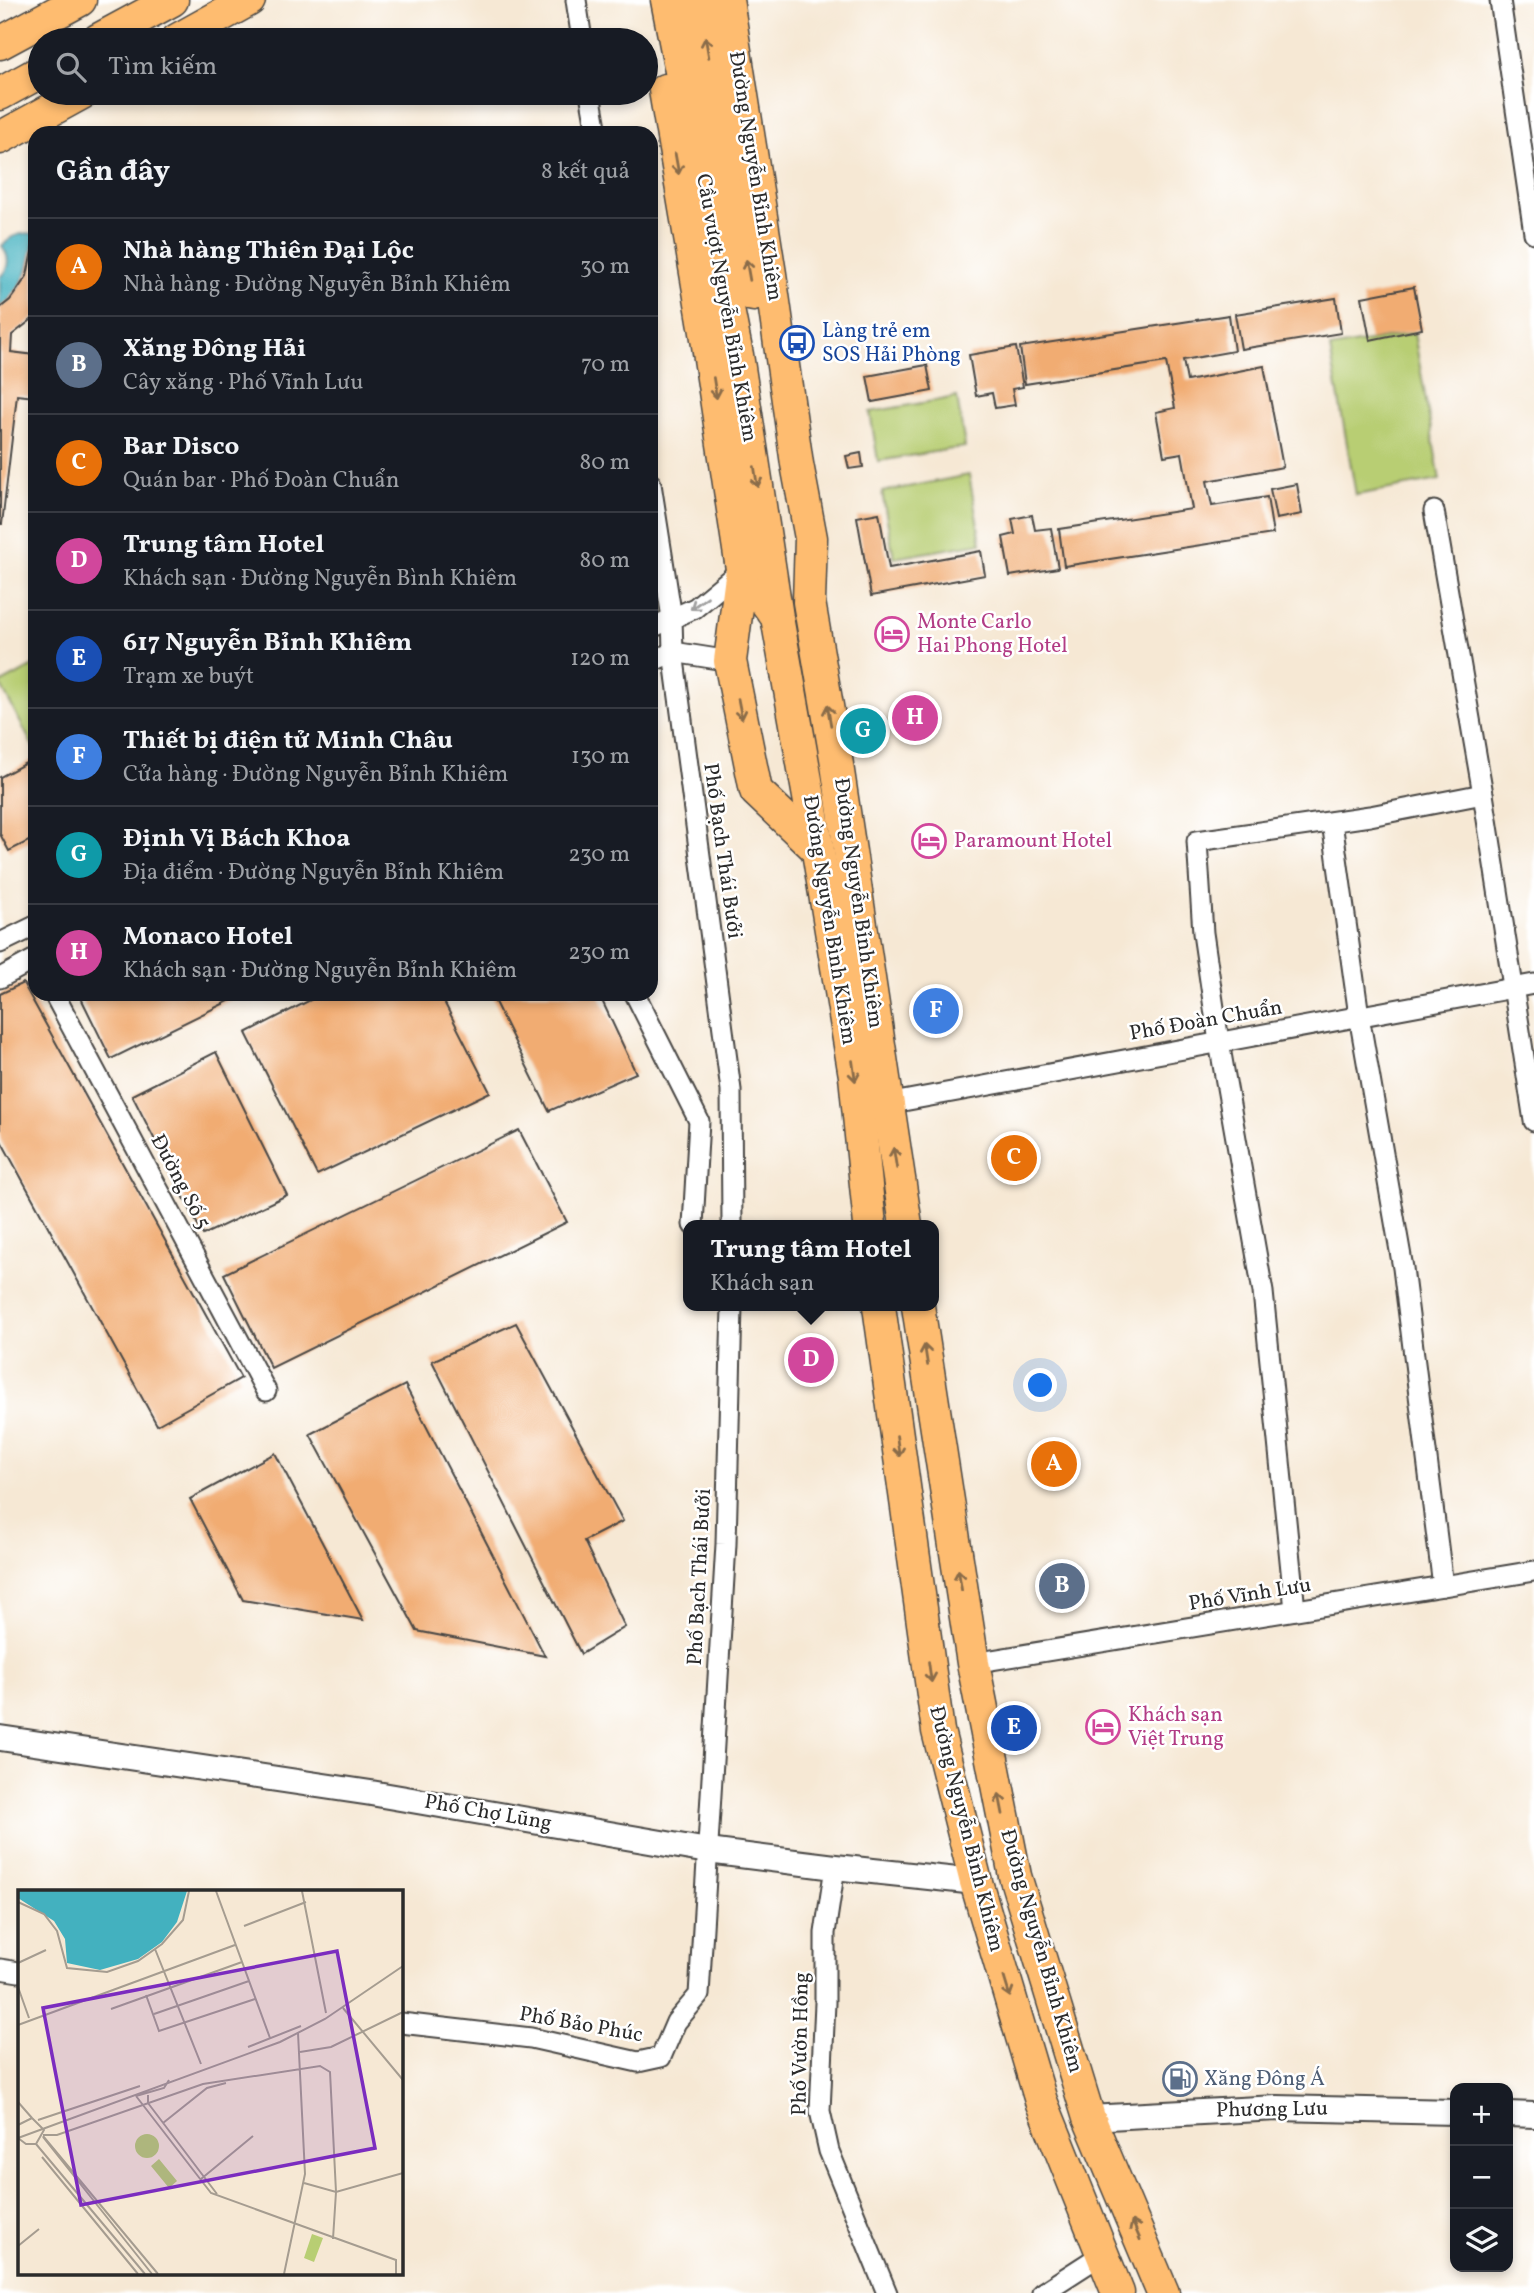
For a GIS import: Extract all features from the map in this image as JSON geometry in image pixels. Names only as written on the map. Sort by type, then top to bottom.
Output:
[{"type":"main road","points":[[29,28],[79,0]]},
{"type":"main road","points":[[120,28],[172,0]]},
{"type":"main road","points":[[188,23],[249,0]]},
{"type":"main road","name":"Cầu vượt Nguyễn Bỉnh Khiêm","points":[[698,0],[762,347],[785,503],[809,602]]},
{"type":"main road","name":"Đường Nguyễn Bỉnh Khiêm","points":[[727,0],[771,274],[797,464],[811,538],[809,602],[836,758],[905,1220]]},
{"type":"main road","points":[[655,4],[742,569],[730,661],[756,791],[817,849]]},
{"type":"main road","name":"Cầu vượt Nguyễn Bỉnh Khiêm","points":[[655,4],[737,355],[777,617]]},
{"type":"main road","points":[[0,44],[28,28]]},
{"type":"main road","points":[[0,94],[28,79]]},
{"type":"main road","points":[[0,138],[60,105]]},
{"type":"main road","points":[[742,569],[777,617]]},
{"type":"main road","name":"Đường Nguyễn Bình Khiêm","points":[[777,617],[855,1076],[869,1220]]},
{"type":"main road","name":"Đường Nguyễn Bình Khiêm","points":[[880,1311],[938,1731],[976,1882],[1041,2101],[1118,2293]]},
{"type":"main road","name":"Đường Nguyễn Bỉnh Khiêm","points":[[919,1311],[973,1663],[1016,1876],[1089,2119],[1163,2293]]},
{"type":"street","points":[[576,0],[580,28]]},
{"type":"street","points":[[1500,0],[1534,233]]},
{"type":"street","points":[[592,105],[596,126]]},
{"type":"street","points":[[1434,511],[1483,794],[1534,1121]]},
{"type":"street","name":"Phố Bạch Thái Bưởi","points":[[658,529],[672,618],[673,652],[731,1090],[732,1220]]},
{"type":"street","points":[[658,625],[695,608],[742,569]]},
{"type":"street","points":[[658,659],[673,652],[730,661]]},
{"type":"street","points":[[1295,1610],[1263,1292],[1219,1042],[1203,933],[1197,841],[1332,822],[1483,794]]},
{"type":"street","points":[[1332,822],[1359,1016],[1403,1268],[1443,1586]]},
{"type":"street","points":[[0,943],[28,930]]},
{"type":"street","points":[[0,978],[28,962]]},
{"type":"street","name":"Phố Đoàn Chuẩn","points":[[887,1104],[1534,984]]},
{"type":"street","name":"Đường Số 5","points":[[58,1001],[266,1391]]},
{"type":"street","points":[[639,1001],[699,1121],[692,1220]]},
{"type":"street","name":"Phố Bạch Thái Bưởi","points":[[708,1851],[726,1544],[732,1311]]},
{"type":"street","name":"Phố Vĩnh Lưu","points":[[973,1663],[1534,1571]]},
{"type":"street","name":"Phố Chợ Lũng","points":[[0,1738],[371,1793],[708,1851],[976,1882]]},
{"type":"street","name":"Phố Bảo Phúc","points":[[402,2024],[531,2038],[638,2062],[661,2057],[676,2022],[699,1996],[708,1851]]},
{"type":"street","name":"Phố Vườn Hồng","points":[[835,1867],[825,1933],[820,2111],[829,2151],[887,2293]]},
{"type":"street","points":[[0,1969],[18,1972]]},
{"type":"street","name":"Phương Lưu","points":[[1089,2119],[1277,2108],[1450,2112]]},
{"type":"street","points":[[1513,2114],[1534,2115]]},
{"type":"street","points":[[1042,2293],[1101,2255]]},
{"type":"green space","points":[[1414,333],[1440,480],[1356,495],[1330,348]]},
{"type":"green space","points":[[957,397],[965,447],[878,461],[870,412]]},
{"type":"green space","points":[[969,475],[981,543],[894,558],[882,492]]},
{"type":"green space","points":[[28,669],[28,737],[0,684]]},
{"type":"water","points":[[28,233],[28,265],[21,284],[9,301],[0,308],[0,277],[8,262],[2,246],[13,236]]},
{"type":"building","points":[[28,271],[28,322],[12,335],[11,352],[28,354],[28,396],[17,395],[0,524],[0,308],[10,300]]},
{"type":"building","points":[[1414,287],[1422,329],[1370,340],[1362,297]]},
{"type":"building","points":[[1336,298],[1341,333],[1241,349],[1235,314]]},
{"type":"building","points":[[1229,315],[1234,351],[1183,360],[1187,381],[1264,366],[1283,467],[1207,481],[1212,506],[1267,497],[1273,534],[1064,566],[1059,529],[1192,509],[1182,453],[1164,456],[1156,412],[1175,408],[1166,362],[1025,384],[1020,347]]},
{"type":"building","points":[[1016,347],[1023,387],[1012,389],[1015,405],[995,408],[992,393],[976,396],[969,355]]},
{"type":"building","points":[[927,365],[932,391],[872,402],[867,376]]},
{"type":"building","points":[[861,453],[863,467],[849,469],[846,456]]},
{"type":"building","points":[[1297,484],[1302,514],[1276,519],[1270,489]]},
{"type":"building","points":[[879,513],[889,568],[981,551],[985,575],[871,596],[857,517]]},
{"type":"building","points":[[1032,515],[1035,530],[1051,528],[1058,568],[1010,576],[1003,537],[1015,534],[1012,519]]},
{"type":"building","points":[[873,724],[875,735],[854,739],[852,727]]},
{"type":"building","points":[[28,762],[28,842],[9,851],[0,834],[0,777]]},
{"type":"building","points":[[23,983],[28,992],[28,1001],[33,1001],[241,1378],[157,1425],[0,1139],[0,994]]},
{"type":"building","points":[[82,1001],[229,1001],[111,1059]]},
{"type":"building","points":[[308,1001],[444,1001],[490,1092],[317,1175],[246,1033]]},
{"type":"building","points":[[494,1001],[602,1001],[636,1073],[549,1111]]},
{"type":"building","points":[[216,1052],[287,1195],[203,1235],[132,1095]]},
{"type":"building","points":[[519,1130],[567,1222],[271,1368],[224,1274]]},
{"type":"building","points":[[516,1323],[623,1521],[584,1541],[625,1627],[581,1654],[432,1361]]},
{"type":"building","points":[[405,1385],[545,1656],[417,1631],[310,1434]]},
{"type":"building","points":[[275,1453],[363,1620],[243,1600],[190,1499]]},
{"type":"place","name":"Làng trẻ em SOS Hải Phòng","points":[[797,343]]},
{"type":"place","name":"Monte Carlo Hai Phong Hotel","points":[[892,634]]},
{"type":"place","name":"Monaco Hotel","points":[[915,718]]},
{"type":"place","name":"Định Vị Bách Khoa","points":[[863,731]]},
{"type":"place","name":"Paramount Hotel","points":[[929,841]]},
{"type":"place","name":"Thiết bị điện tử Minh Châu","points":[[936,1011]]},
{"type":"place","name":"Bar Disco","points":[[1014,1158]]},
{"type":"place","name":"Trung tâm Hotel","points":[[811,1360]]},
{"type":"place","name":"Nhà hàng Thiên Đại Lộc","points":[[1054,1464]]},
{"type":"place","name":"Xăng Đông Hải","points":[[1062,1586]]},
{"type":"place","name":"Khách sạn Việt Trung","points":[[1103,1727]]},
{"type":"place","name":"617 Nguyễn Bỉnh Khiêm","points":[[1014,1728]]},
{"type":"place","name":"Xăng Đông Á","points":[[1180,2079]]}]
